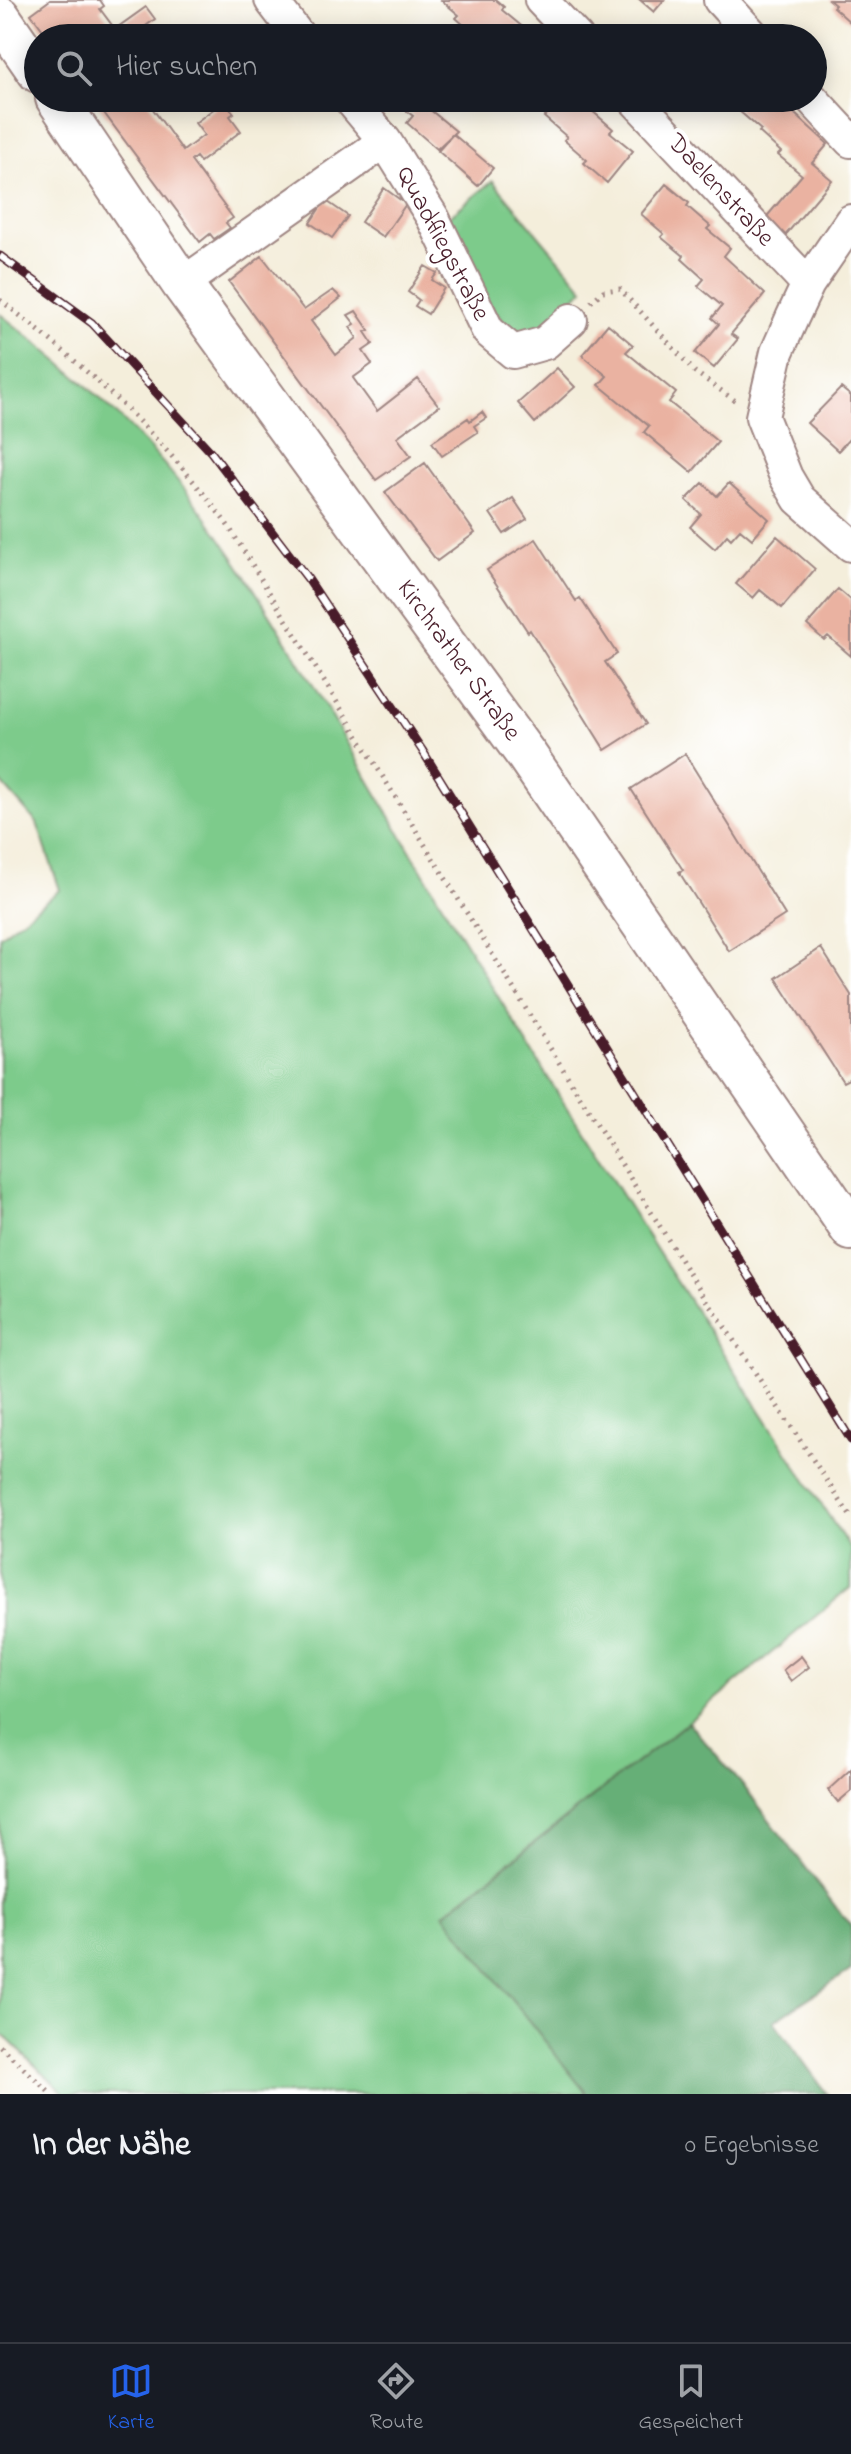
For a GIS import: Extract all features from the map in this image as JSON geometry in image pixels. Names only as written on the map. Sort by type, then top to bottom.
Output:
[{"type":"street","points":[[271,0],[289,24]]},
{"type":"street","points":[[541,0],[564,24]]},
{"type":"street","points":[[720,0],[742,24]]},
{"type":"street","points":[[0,17],[24,52]]},
{"type":"street","name":"Kirchrather Straße","points":[[65,112],[182,284],[527,756],[851,1230]]},
{"type":"street","name":"Quadfliegstraße","points":[[361,112],[385,141],[433,218],[488,331],[513,352],[545,343],[571,320]]},
{"type":"street","name":"Daelenstraße","points":[[646,112],[808,284]]},
{"type":"street","points":[[824,112],[851,141]]},
{"type":"street","name":"Quadfliegstraße","points":[[182,284],[385,141]]},
{"type":"street","points":[[851,221],[808,284],[777,352],[762,417],[786,477],[799,499],[851,545]]},
{"type":"path","points":[[571,320],[603,291],[620,289],[695,372],[722,394],[762,417]]},
{"type":"path","points":[[0,300],[62,347],[132,414],[194,479],[229,527],[685,1267],[851,1517]]},
{"type":"path","points":[[0,2046],[51,2094]]},
{"type":"green space","points":[[493,181],[584,289],[545,325],[528,332],[508,328],[432,230]]},
{"type":"green space","points":[[0,314],[75,375],[122,419],[166,466],[219,535],[293,651],[559,1096],[851,1550],[851,1587],[688,1722],[445,1913],[587,2094],[65,2094],[0,2032],[0,936],[60,890],[37,823],[0,781]]},
{"type":"green space","points":[[688,1722],[745,1788],[851,1924],[851,1970],[774,2021],[827,2094],[587,2094],[444,1914]]},
{"type":"building","points":[[50,0],[100,0],[104,6],[100,9],[111,24],[38,24],[31,14]]},
{"type":"building","points":[[441,0],[496,0],[504,7],[502,10],[519,24],[463,24],[456,18],[459,15]]},
{"type":"building","points":[[640,0],[664,0],[654,12]]},
{"type":"building","points":[[829,0],[851,0],[851,23],[833,7],[835,5]]},
{"type":"building","points":[[146,7],[155,19],[148,24],[122,24]]},
{"type":"building","points":[[103,112],[155,112],[183,151],[204,135],[195,123],[210,112],[234,113],[230,116],[241,131],[200,162],[196,157],[191,161],[233,218],[226,223],[230,228],[214,239],[210,234],[200,242]]},
{"type":"building","points":[[408,112],[433,112],[456,131],[437,149],[407,123],[413,116]]},
{"type":"building","points":[[545,112],[593,112],[613,129],[610,132],[633,151],[607,183],[564,140],[567,137],[544,117],[547,114]]},
{"type":"building","points":[[740,112],[793,112],[828,144],[812,163],[832,180],[778,244],[758,227],[802,175],[778,155],[781,152],[759,132],[761,130]]},
{"type":"building","points":[[453,134],[493,168],[478,186],[438,151]]},
{"type":"building","points":[[666,184],[710,226],[707,229],[730,248],[724,256],[765,294],[731,334],[738,339],[714,368],[695,353],[719,324],[712,318],[722,306],[698,286],[704,279],[682,259],[684,256],[661,237],[664,234],[641,214]]},
{"type":"building","points":[[384,188],[406,204],[383,237],[361,222]]},
{"type":"building","points":[[325,200],[348,216],[332,238],[310,223]]},
{"type":"building","points":[[262,256],[304,310],[333,290],[341,298],[311,321],[336,355],[357,338],[350,327],[355,324],[348,315],[356,311],[369,330],[365,332],[373,344],[363,351],[372,364],[353,378],[377,411],[418,379],[439,406],[397,437],[411,456],[376,480],[229,282]]},
{"type":"building","points":[[425,266],[437,273],[432,280],[444,288],[428,314],[415,306],[419,300],[408,292]]},
{"type":"building","points":[[608,324],[633,345],[626,352],[676,393],[669,402],[718,442],[692,472],[644,432],[649,426],[599,385],[607,376],[582,355]]},
{"type":"building","points":[[557,368],[575,387],[535,423],[518,403]]},
{"type":"building","points":[[841,388],[851,396],[851,437],[838,451],[807,423]]},
{"type":"building","points":[[482,412],[486,418],[474,426],[478,432],[442,456],[432,442]]},
{"type":"building","points":[[425,463],[475,533],[437,561],[385,492]]},
{"type":"building","points":[[703,483],[717,496],[729,483],[769,519],[752,539],[740,529],[731,539],[727,535],[715,549],[690,527],[701,514],[686,500]]},
{"type":"building","points":[[513,498],[527,519],[504,534],[490,513]]},
{"type":"building","points":[[777,536],[815,569],[782,608],[760,590],[753,598],[736,584]]},
{"type":"building","points":[[536,539],[576,601],[580,598],[617,654],[605,662],[646,724],[605,750],[530,630],[528,632],[487,570]]},
{"type":"building","points":[[838,589],[851,600],[851,656],[828,636],[824,640],[807,625]]},
{"type":"building","points":[[685,754],[785,915],[729,951],[679,872],[683,870],[631,789]]},
{"type":"building","points":[[821,948],[851,995],[851,1078],[843,1082],[776,978]]},
{"type":"building","points":[[801,1656],[809,1667],[791,1681],[783,1670]]},
{"type":"building","points":[[851,1769],[851,1791],[838,1802],[828,1790]]},
{"type":"railway","points":[[0,256],[92,323],[211,452],[308,579],[422,750],[851,1440]]}]
